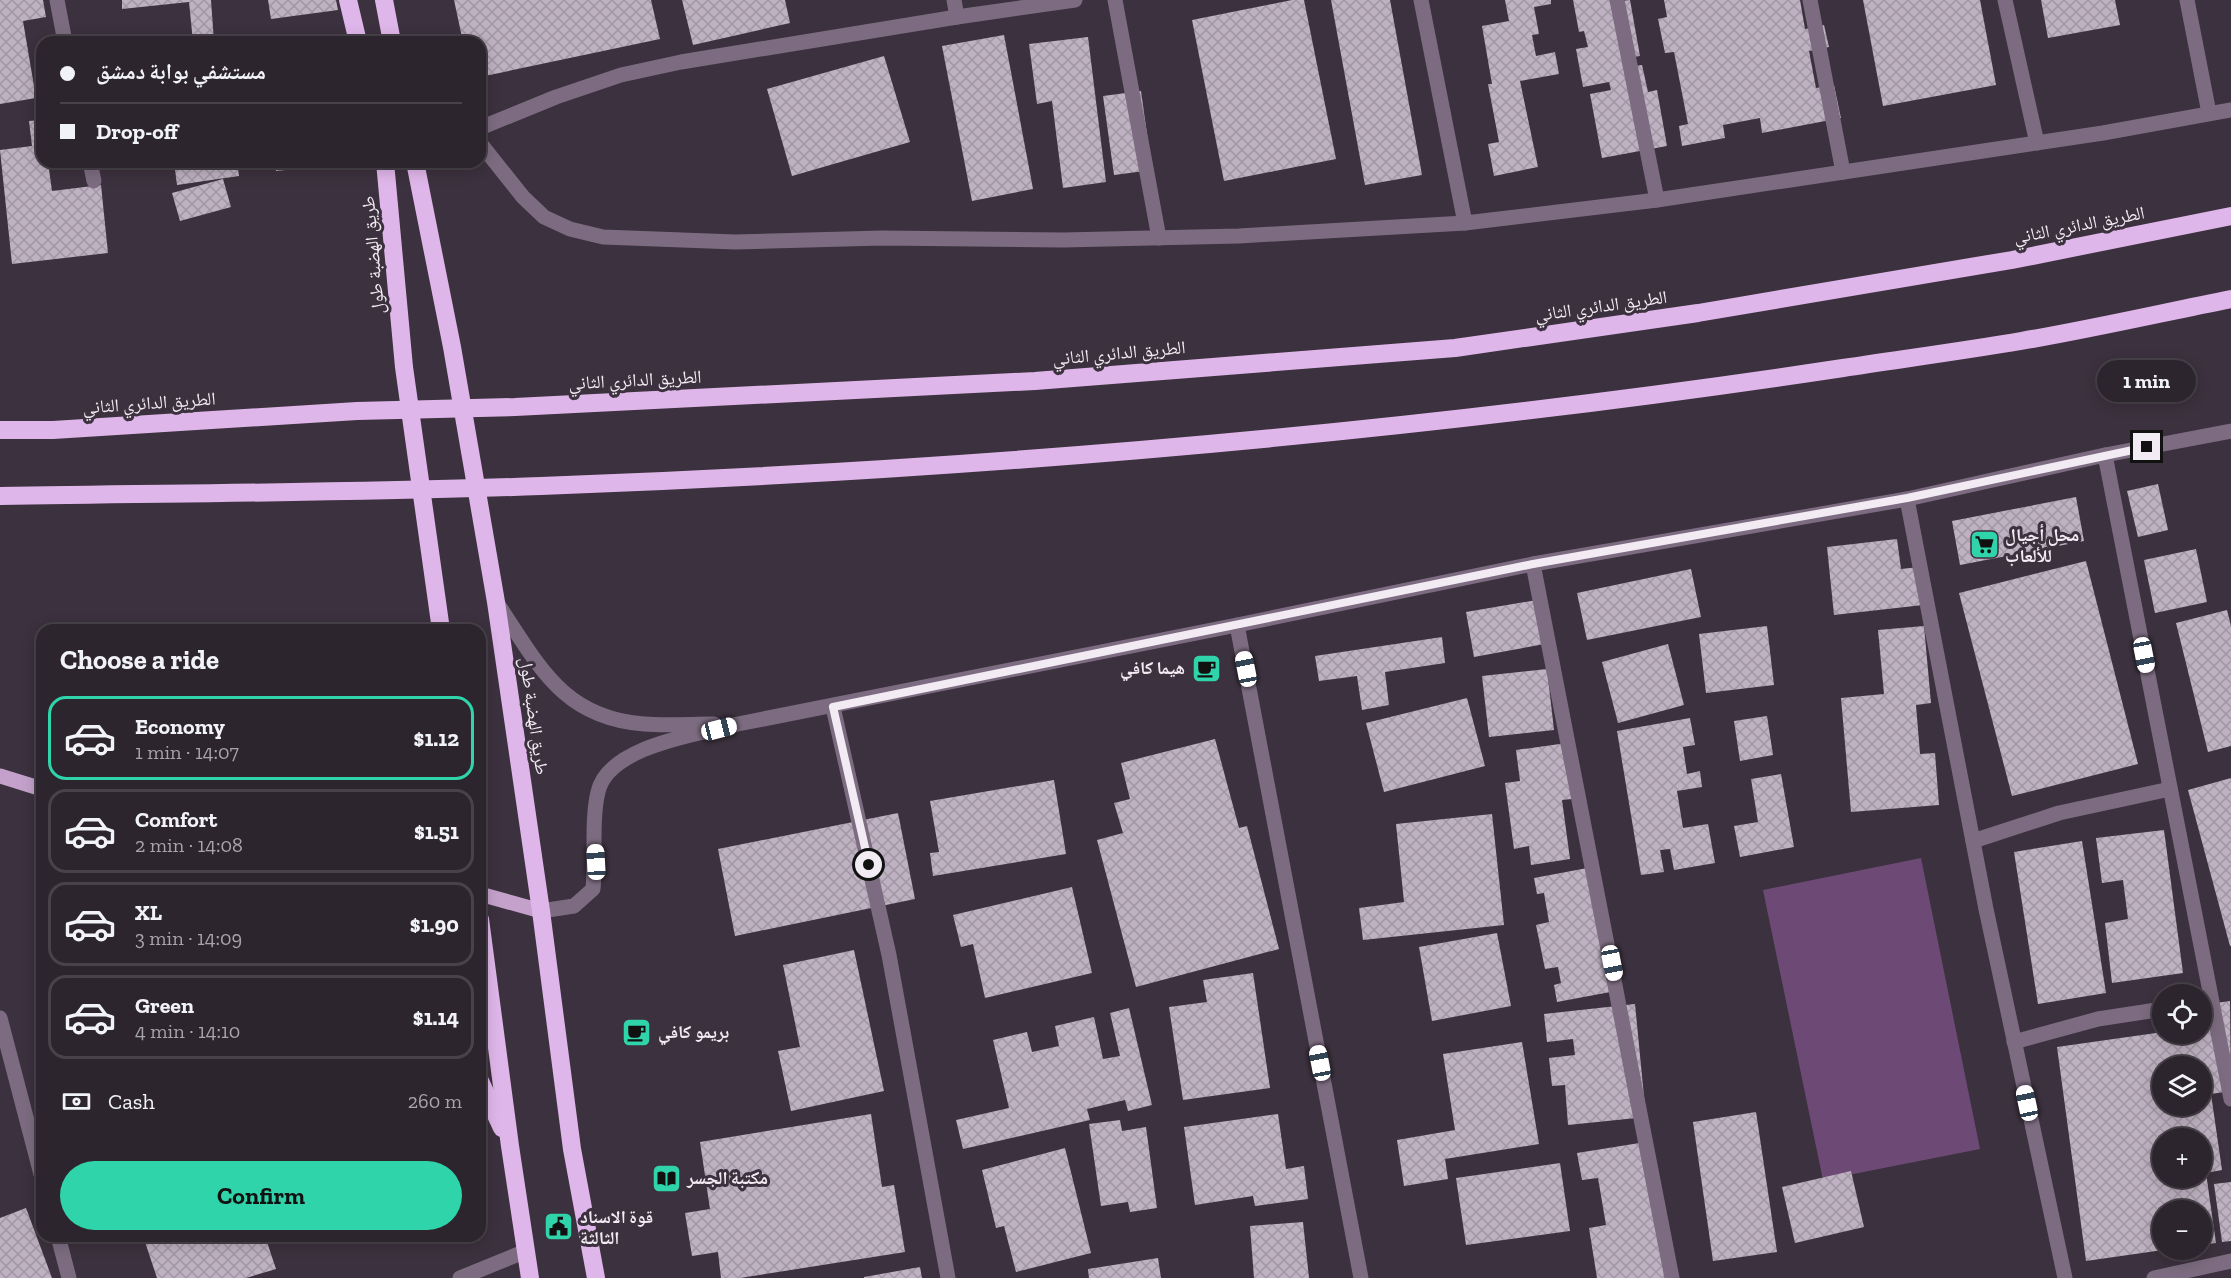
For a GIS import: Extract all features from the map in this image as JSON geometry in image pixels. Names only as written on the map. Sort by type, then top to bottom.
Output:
[{"type":"highway","points":[[348,0],[357,36]]},
{"type":"highway","points":[[384,0],[391,36]]},
{"type":"highway","name":"طريق الهضبة طول","points":[[386,168],[404,367],[440,624]]},
{"type":"highway","name":"طريق الهضبة طول","points":[[416,168],[452,347],[496,602],[541,911],[572,1149],[596,1278]]},
{"type":"highway","name":"الطريق الدائري الثاني","points":[[0,430],[53,430],[357,411],[515,407],[1035,381],[1455,348],[1698,313],[2012,260],[2231,216]]},
{"type":"highway","points":[[0,496],[388,491],[799,474],[1107,453],[1379,429],[1697,390],[2023,340],[2231,298]]},
{"type":"highway","points":[[431,624],[436,595]]},
{"type":"highway","points":[[486,964],[530,1278]]},
{"type":"highway","points":[[486,1094],[510,1146]]},
{"type":"main road","points":[[0,776],[36,787]]},
{"type":"main road","points":[[486,896],[541,911]]},
{"type":"street","points":[[57,0],[64,36]]},
{"type":"street","points":[[954,0],[957,16]]},
{"type":"street","points":[[486,126],[556,97],[621,75],[681,62],[957,16],[1075,0]]},
{"type":"street","points":[[1115,0],[1160,238]]},
{"type":"street","points":[[1421,0],[1465,223]]},
{"type":"street","points":[[1617,0],[1657,200]]},
{"type":"street","points":[[1810,0],[1844,172]]},
{"type":"street","points":[[2005,0],[2037,143]]},
{"type":"street","points":[[2187,0],[2209,113]]},
{"type":"street","points":[[486,151],[523,197],[544,217],[570,229],[603,237],[634,240],[735,242],[882,238],[1063,240],[1160,238],[1239,236],[1465,223],[1657,200],[2037,143],[2231,110]]},
{"type":"street","points":[[91,168],[94,181]]},
{"type":"street","points":[[541,911],[574,906],[593,889],[598,790],[607,773],[625,757],[663,743],[738,724],[833,707],[1533,564],[1907,498],[2105,455],[2231,431]]},
{"type":"street","points":[[2105,455],[2170,789],[2204,984]]},
{"type":"street","points":[[1907,498],[1973,841],[2065,1278]]},
{"type":"street","points":[[1533,564],[1672,1278]]},
{"type":"street","points":[[496,602],[542,671],[560,690],[583,708],[612,719],[644,724],[738,724]]},
{"type":"street","points":[[1238,625],[1361,1278]]},
{"type":"street","points":[[833,707],[889,955],[948,1278]]},
{"type":"street","points":[[1973,841],[2059,813],[2170,789]]},
{"type":"street","points":[[2014,1042],[2098,1020],[2152,1012]]},
{"type":"street","points":[[0,1018],[36,1155]]},
{"type":"street","points":[[2212,1023],[2231,1099]]},
{"type":"street","points":[[59,1242],[69,1278]]},
{"type":"street","points":[[460,1278],[526,1251]]},
{"type":"street","points":[[2154,1278],[2231,1261]]},
{"type":"shaded area","points":[[1921,858],[1980,1149],[1823,1180],[1763,890]]},
{"type":"building","points":[[0,0],[43,0],[46,17],[23,21],[36,98],[0,104]]},
{"type":"building","points":[[122,0],[211,0],[214,36],[192,36],[189,2],[122,9]]},
{"type":"building","points":[[268,0],[336,0],[338,10],[271,19]]},
{"type":"building","points":[[454,0],[651,0],[660,39],[486,76],[486,36],[462,36]]},
{"type":"building","points":[[682,0],[785,0],[790,23],[693,45]]},
{"type":"building","points":[[1292,0],[1304,0],[1336,159],[1224,181],[1192,20]]},
{"type":"building","points":[[1331,0],[1390,0],[1422,175],[1365,185]]},
{"type":"building","points":[[1505,0],[1551,0],[1551,4],[1534,7],[1539,34],[1532,35],[1536,56],[1555,52],[1559,74],[1520,81],[1538,167],[1494,176],[1488,144],[1499,142],[1488,84],[1492,84],[1482,26],[1509,21]]},
{"type":"building","points":[[1573,0],[1614,0],[1614,2],[1630,0],[1640,56],[1633,57],[1635,66],[1642,65],[1648,92],[1657,90],[1667,146],[1602,158],[1590,94],[1611,90],[1609,82],[1583,87],[1576,49],[1588,47],[1584,31],[1579,32]]},
{"type":"building","points":[[1664,0],[1800,0],[1805,29],[1824,25],[1829,47],[1809,51],[1816,88],[1834,85],[1841,118],[1762,133],[1760,118],[1723,125],[1725,138],[1682,146],[1679,126],[1688,124],[1674,52],[1665,53],[1658,19],[1667,17]]},
{"type":"building","points":[[1863,0],[1980,0],[1996,85],[1883,106]]},
{"type":"building","points":[[2041,0],[2115,0],[2120,25],[2048,38]]},
{"type":"building","points":[[1004,35],[1033,189],[972,201],[942,46]]},
{"type":"building","points":[[1088,37],[1106,182],[1063,188],[1052,101],[1037,104],[1029,44]]},
{"type":"building","points":[[884,56],[910,142],[792,176],[767,89]]},
{"type":"building","points":[[1141,91],[1152,170],[1114,175],[1103,96]]},
{"type":"building","points":[[36,120],[36,168],[49,168],[52,191],[101,185],[108,253],[12,264],[0,150],[32,146],[29,121]]},
{"type":"building","points":[[175,168],[238,168],[239,176],[177,185]]},
{"type":"building","points":[[276,168],[304,168],[276,171]]},
{"type":"building","points":[[223,179],[231,207],[180,221],[172,193]]},
{"type":"building","points":[[2158,484],[2168,530],[2138,537],[2127,491]]},
{"type":"building","points":[[2076,497],[2084,541],[1960,565],[1952,521]]},
{"type":"building","points":[[1897,539],[1901,569],[1919,567],[1923,605],[1834,615],[1827,547]]},
{"type":"building","points":[[2196,549],[2207,602],[2155,613],[2144,560]]},
{"type":"building","points":[[2086,561],[2138,764],[2012,796],[1959,593]]},
{"type":"building","points":[[1691,569],[1701,617],[1587,640],[1577,593]]},
{"type":"building","points":[[1543,599],[1550,643],[1474,657],[1466,612]]},
{"type":"building","points":[[2227,610],[2231,626],[2231,746],[2208,752],[2176,623]]},
{"type":"building","points":[[1767,626],[1774,685],[1706,693],[1699,634]]},
{"type":"building","points":[[1924,626],[1931,703],[1916,705],[1920,754],[1935,753],[1939,805],[1851,812],[1841,698],[1884,694],[1878,630]]},
{"type":"building","points":[[1442,637],[1445,663],[1385,672],[1389,705],[1362,710],[1357,676],[1319,681],[1315,656]]},
{"type":"building","points":[[1668,644],[1684,705],[1618,723],[1602,662]]},
{"type":"building","points":[[1547,669],[1554,730],[1489,737],[1482,676]]},
{"type":"building","points":[[1467,698],[1485,766],[1384,792],[1366,723]]},
{"type":"building","points":[[1767,716],[1773,755],[1740,761],[1734,721]]},
{"type":"building","points":[[1690,718],[1695,745],[1683,747],[1687,774],[1700,771],[1702,787],[1677,791],[1683,828],[1708,824],[1715,863],[1674,870],[1670,849],[1660,850],[1664,872],[1641,875],[1617,731]]},
{"type":"building","points":[[1215,739],[1239,828],[1247,826],[1279,949],[1136,987],[1097,840],[1123,833],[1114,803],[1130,799],[1121,763]]},
{"type":"building","points":[[1574,742],[1582,798],[1562,800],[1570,859],[1531,865],[1529,846],[1514,849],[1505,783],[1520,781],[1516,750]]},
{"type":"building","points":[[1781,774],[1794,847],[1740,857],[1734,826],[1758,822],[1751,779]]},
{"type":"building","points":[[2231,778],[2231,946],[2230,946],[2188,790]]},
{"type":"building","points":[[1054,780],[1066,854],[933,876],[930,853],[939,852],[930,801]]},
{"type":"building","points":[[898,813],[915,899],[735,936],[718,849]]},
{"type":"building","points":[[1492,814],[1504,925],[1363,940],[1359,908],[1404,902],[1396,824]]},
{"type":"building","points":[[2164,830],[2183,973],[2112,983],[2105,923],[2128,919],[2123,880],[2102,883],[2096,838]]},
{"type":"building","points":[[2082,841],[2106,993],[2038,1004],[2014,852]]},
{"type":"building","points":[[1598,866],[1621,990],[1557,1002],[1554,985],[1561,983],[1558,967],[1545,969],[1536,925],[1549,922],[1544,893],[1537,894],[1534,878]]},
{"type":"building","points":[[1072,887],[1092,973],[985,998],[973,944],[961,947],[953,915]]},
{"type":"building","points":[[1497,933],[1511,1006],[1432,1021],[1419,947]]},
{"type":"building","points":[[854,950],[884,1091],[791,1111],[778,1051],[800,1047],[783,965]]},
{"type":"building","points":[[1253,973],[1270,1088],[1183,1100],[1169,1007],[1207,1002],[1203,980]]},
{"type":"building","points":[[2230,1001],[2231,1091],[2212,1094],[2212,1056],[2152,1056],[2152,1116],[2212,1116],[2212,1101],[2222,1170],[2212,1172],[2212,1128],[2152,1128],[2152,1188],[2208,1188],[2210,1200],[2152,1200],[2152,1252],[2086,1261],[2057,1047],[2152,1034],[2152,1044],[2212,1044],[2212,1004]]},
{"type":"building","points":[[1635,1004],[1646,1117],[1568,1125],[1565,1085],[1552,1086],[1549,1058],[1575,1055],[1573,1039],[1547,1042],[1544,1014]]},
{"type":"building","points":[[1129,1008],[1152,1105],[1128,1111],[1125,1100],[1087,1109],[1090,1120],[963,1149],[956,1120],[1009,1108],[993,1040],[1027,1032],[1032,1052],[1059,1046],[1055,1026],[1094,1017],[1103,1059],[1120,1056],[1110,1013]]},
{"type":"building","points":[[1522,1042],[1539,1144],[1445,1159],[1448,1179],[1404,1186],[1397,1140],[1455,1130],[1443,1054]]},
{"type":"building","points":[[1756,1112],[1777,1252],[1713,1261],[1693,1122]]},
{"type":"building","points":[[871,1114],[882,1187],[894,1185],[905,1252],[740,1278],[721,1278],[718,1252],[692,1256],[685,1213],[710,1209],[700,1142]]},
{"type":"building","points":[[1278,1114],[1286,1169],[1304,1166],[1308,1199],[1255,1206],[1253,1196],[1195,1205],[1184,1127]]},
{"type":"building","points":[[1120,1120],[1122,1131],[1146,1127],[1157,1208],[1130,1212],[1128,1202],[1101,1206],[1089,1124]]},
{"type":"building","points":[[1652,1141],[1674,1278],[1597,1278],[1589,1228],[1606,1225],[1598,1178],[1582,1180],[1577,1153]]},
{"type":"building","points":[[1065,1148],[1091,1253],[1016,1272],[1004,1226],[996,1228],[982,1170]]},
{"type":"building","points":[[1560,1163],[1570,1231],[1466,1245],[1456,1178]]},
{"type":"building","points":[[1851,1171],[1864,1227],[1795,1243],[1782,1187]]},
{"type":"building","points":[[2231,1182],[2231,1241],[2222,1242],[2214,1184]]},
{"type":"building","points":[[26,1208],[36,1235],[36,1242],[39,1242],[52,1278],[0,1278],[0,1218]]},
{"type":"building","points":[[2212,1215],[2216,1243],[2212,1244]]},
{"type":"building","points":[[1303,1222],[1309,1278],[1254,1278],[1250,1226]]},
{"type":"building","points":[[145,1242],[267,1242],[276,1269],[246,1278],[157,1278]]},
{"type":"building","points":[[1158,1258],[1161,1278],[1089,1278],[1088,1269]]},
{"type":"building","points":[[920,1267],[922,1278],[864,1278],[864,1277]]},
{"type":"place","name":"محل أجيال للألعاب","points":[[1984,545]]},
{"type":"place","name":"هيما كافي","points":[[1206,668]]},
{"type":"place","name":"بريمو كافي","points":[[637,1032]]},
{"type":"place","name":"مكتبة الجسر","points":[[666,1178]]},
{"type":"place","name":"قوة الاسناد الثالثة","points":[[559,1227]]},
{"type":"route","points":[[869,865],[833,707],[1533,564],[1907,498],[2147,447]]}]
